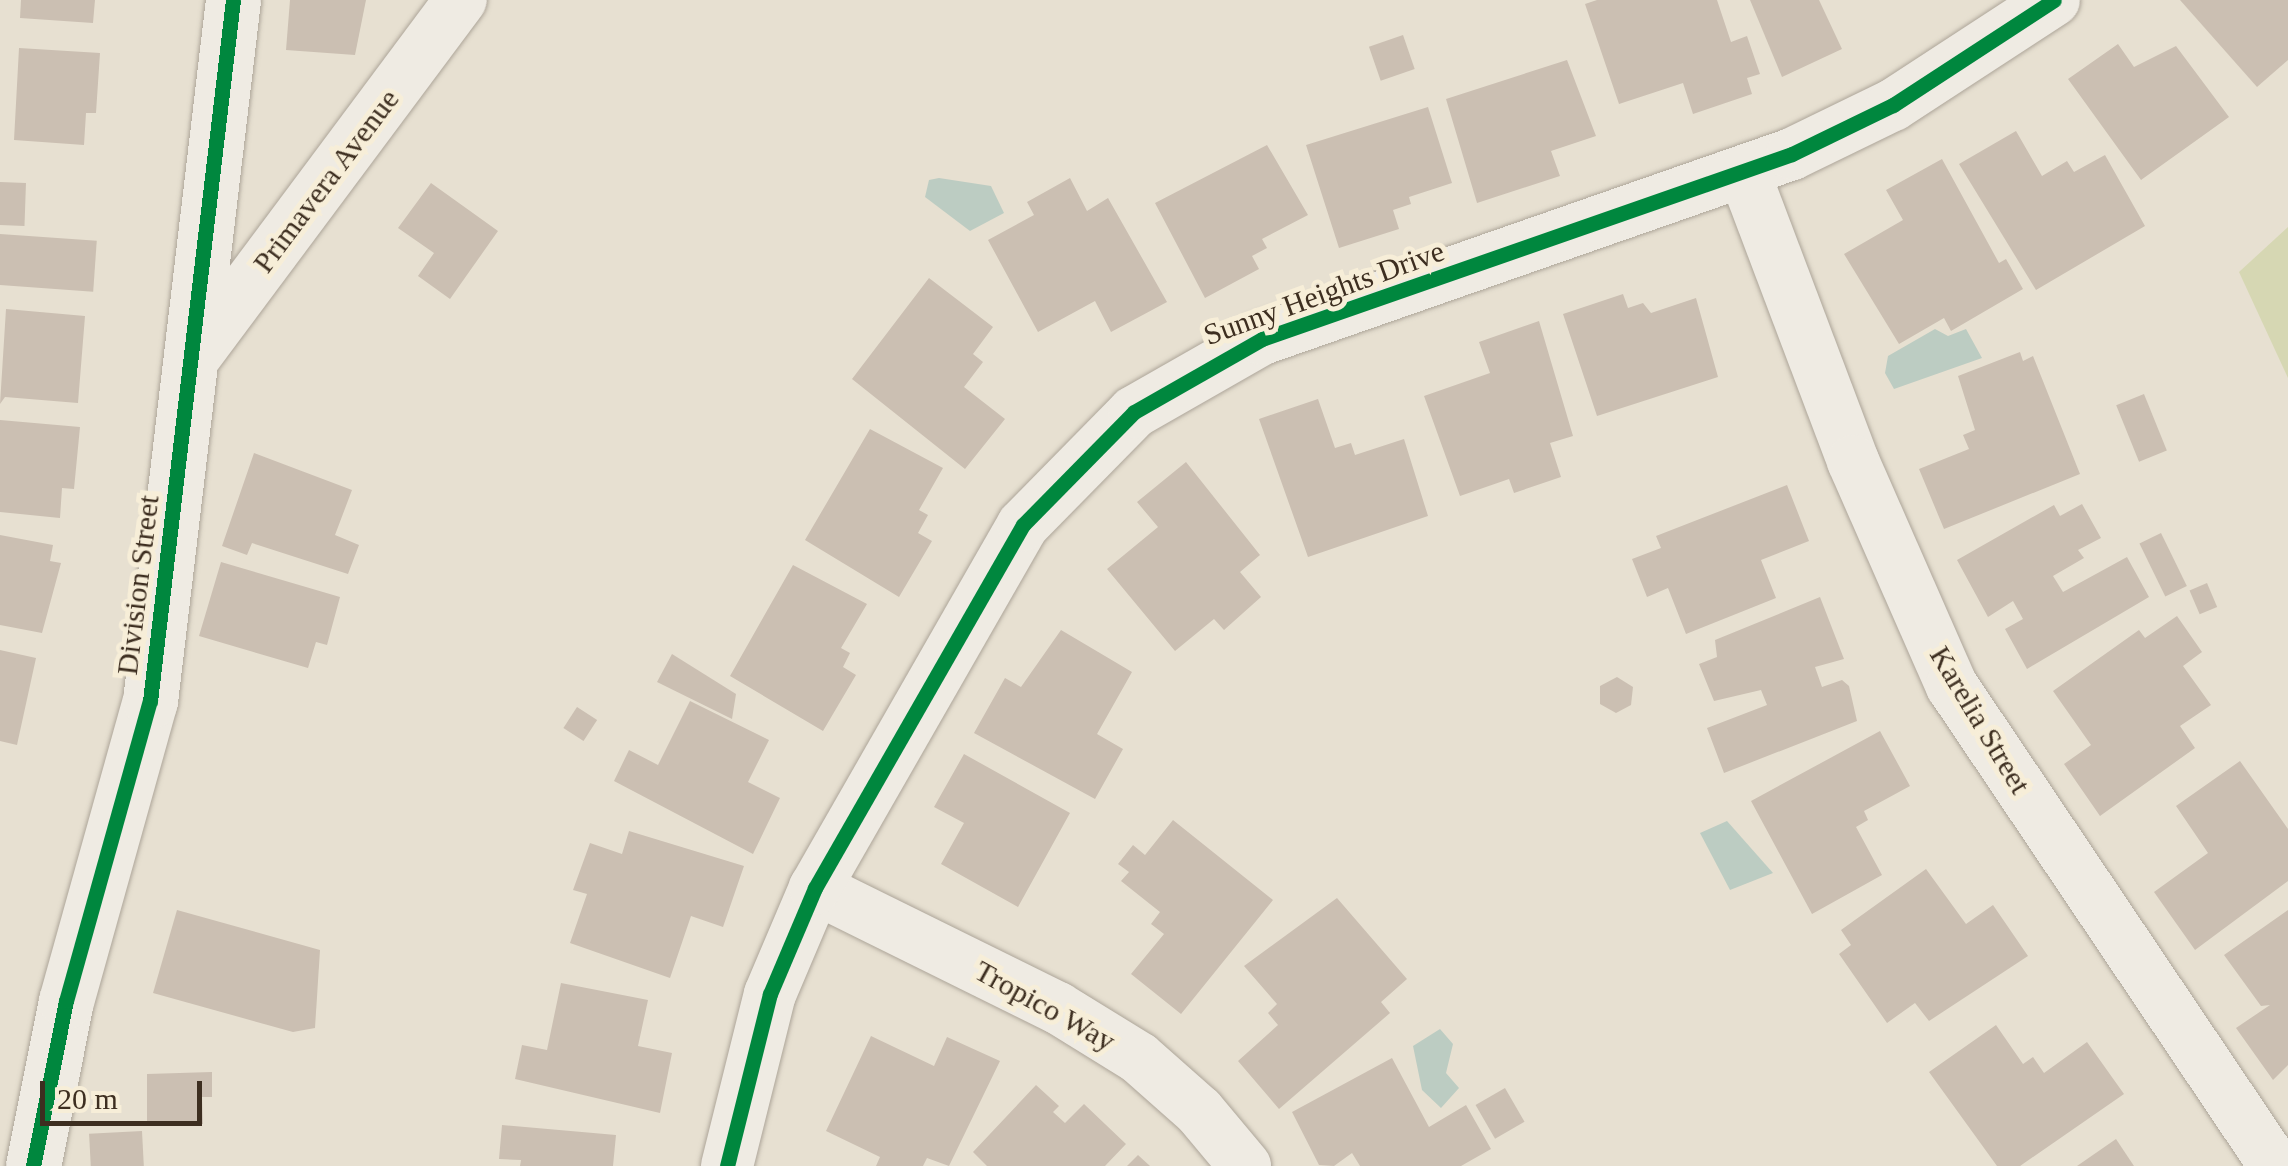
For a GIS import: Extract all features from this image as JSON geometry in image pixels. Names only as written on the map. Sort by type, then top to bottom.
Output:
[{"type":"street","name":"Division Street","points":[[33,1166],[66,1001],[150,701],[233,0]]},
{"type":"street","name":"Primavera Avenue","points":[[190,362],[461,0]]},
{"type":"street","name":"Sunny Heights Drive","points":[[727,1166],[770,994],[815,888],[1023,525],[1134,412],[1262,339],[1745,175],[1893,105],[2054,0]]},
{"type":"street","name":"Karelia Street","points":[[1745,175],[1853,460],[1952,686],[2274,1166]]},
{"type":"street","name":"Tropico Way","points":[[815,888],[1058,1008],[1139,1058],[1199,1111],[1245,1166]]},
{"type":"green space","points":[[2288,227],[2288,378],[2239,272]]},
{"type":"shaded area","points":[[929,180],[991,186],[1004,213],[970,231],[925,197]]},
{"type":"shaded area","points":[[1935,329],[1948,336],[1966,329],[1982,358],[1894,389],[1885,373],[1888,356]]},
{"type":"shaded area","points":[[1727,821],[1773,873],[1730,890],[1700,833]]},
{"type":"shaded area","points":[[1440,1029],[1453,1044],[1446,1073],[1459,1088],[1441,1108],[1422,1090],[1413,1046]]},
{"type":"building","points":[[21,0],[95,0],[93,23],[20,18]]},
{"type":"building","points":[[290,0],[366,0],[355,55],[286,50]]},
{"type":"building","points":[[1597,0],[1717,0],[1731,42],[1747,36],[1760,74],[1747,78],[1752,94],[1693,114],[1683,83],[1619,104],[1585,4]]},
{"type":"building","points":[[1750,0],[1819,0],[1842,49],[1782,77]]},
{"type":"building","points":[[2180,0],[2288,0],[2288,60],[2257,87]]},
{"type":"building","points":[[1403,35],[1415,69],[1381,81],[1369,47]]},
{"type":"building","points":[[2118,44],[2134,67],[2176,46],[2229,117],[2141,180],[2068,79]]},
{"type":"building","points":[[19,48],[100,53],[96,113],[86,113],[84,145],[14,140]]},
{"type":"building","points":[[1567,60],[1596,136],[1551,151],[1560,176],[1477,203],[1446,99]]},
{"type":"building","points":[[1428,107],[1452,183],[1409,197],[1411,204],[1393,210],[1399,229],[1339,248],[1306,145]]},
{"type":"building","points":[[2016,131],[2042,176],[2067,161],[2074,172],[2105,155],[2145,226],[2036,290],[1959,164]]},
{"type":"building","points":[[1267,145],[1308,215],[1262,239],[1267,248],[1252,256],[1259,269],[1205,298],[1155,203]]},
{"type":"building","points":[[1942,159],[1999,263],[2006,259],[2023,289],[1951,331],[1944,318],[1899,344],[1844,254],[1903,220],[1886,190]]},
{"type":"building","points":[[1070,178],[1087,211],[1108,198],[1167,302],[1111,332],[1095,301],[1038,332],[988,240],[1034,215],[1027,202]]},
{"type":"building","points":[[0,182],[26,183],[24,226],[0,225]]},
{"type":"building","points":[[431,183],[498,231],[450,299],[418,276],[434,253],[398,228]]},
{"type":"building","points":[[0,234],[97,241],[93,292],[0,285]]},
{"type":"building","points":[[929,278],[993,327],[973,354],[983,362],[964,387],[1005,419],[965,469],[852,379]]},
{"type":"building","points":[[1623,294],[1628,308],[1643,303],[1651,313],[1696,298],[1718,377],[1597,416],[1563,314]]},
{"type":"building","points":[[6,309],[85,316],[78,403],[5,397],[0,404]]},
{"type":"building","points":[[1539,321],[1573,436],[1550,443],[1561,477],[1514,493],[1509,479],[1460,496],[1424,396],[1490,373],[1479,342]]},
{"type":"building","points":[[2020,352],[2023,361],[2033,356],[2080,474],[1944,529],[1919,469],[1969,449],[1963,435],[1975,430],[1958,376]]},
{"type":"building","points":[[2144,394],[2167,451],[2139,462],[2116,405]]},
{"type":"building","points":[[1318,399],[1335,448],[1351,443],[1355,455],[1404,439],[1428,516],[1308,557],[1259,419]]},
{"type":"building","points":[[0,420],[80,427],[74,489],[62,488],[60,518],[0,512]]},
{"type":"building","points":[[870,429],[943,468],[919,510],[928,515],[918,533],[932,541],[899,597],[805,540]]},
{"type":"building","points":[[254,453],[352,490],[335,535],[359,545],[348,574],[252,543],[247,555],[222,546]]},
{"type":"building","points":[[1186,462],[1260,555],[1240,572],[1261,597],[1224,630],[1214,619],[1175,651],[1107,569],[1158,527],[1137,502]]},
{"type":"building","points":[[1787,485],[1809,541],[1761,560],[1776,598],[1686,634],[1668,588],[1647,597],[1632,559],[1661,548],[1656,536]]},
{"type":"building","points":[[2082,504],[2101,538],[2078,550],[2084,558],[2053,576],[2063,592],[2127,557],[2149,597],[2027,669],[2005,629],[2023,619],[2013,601],[1988,617],[1957,560],[2054,505],[2060,516]]},
{"type":"building","points":[[2161,533],[2187,586],[2165,597],[2139,544]]},
{"type":"building","points":[[0,535],[53,545],[50,561],[61,563],[42,633],[0,625]]},
{"type":"building","points":[[221,562],[340,597],[327,645],[316,642],[308,668],[199,636]]},
{"type":"building","points":[[793,565],[867,604],[841,648],[850,653],[843,667],[856,675],[823,731],[730,676]]},
{"type":"building","points":[[2207,583],[2217,607],[2200,614],[2190,590]]},
{"type":"building","points":[[1820,597],[1844,659],[1815,667],[1822,687],[1842,680],[1849,686],[1857,721],[1724,773],[1707,728],[1767,705],[1761,690],[1714,701],[1699,664],[1717,657],[1715,640]]},
{"type":"building","points":[[2177,616],[2202,652],[2183,666],[2211,705],[2180,726],[2195,748],[2100,816],[2064,764],[2091,745],[2053,691],[2139,630],[2145,638]]},
{"type":"building","points":[[1061,630],[1132,672],[1097,734],[1123,749],[1095,799],[974,733],[1005,678],[1021,687]]},
{"type":"building","points":[[0,650],[36,658],[17,745],[0,741]]},
{"type":"building","points":[[672,654],[736,694],[732,719],[657,682]]},
{"type":"building","points":[[1617,677],[1633,687],[1631,705],[1616,713],[1600,704],[1600,686]]},
{"type":"building","points":[[690,701],[769,740],[748,782],[780,798],[753,854],[614,781],[629,750],[658,765]]},
{"type":"building","points":[[577,707],[597,720],[584,741],[563,728]]},
{"type":"building","points":[[1880,731],[1910,786],[1864,811],[1868,820],[1856,827],[1882,875],[1812,914],[1751,801]]},
{"type":"building","points":[[964,754],[1070,813],[1018,907],[941,864],[964,823],[934,807]]},
{"type":"building","points":[[2240,761],[2288,829],[2288,881],[2195,950],[2154,892],[2208,853],[2176,806]]},
{"type":"building","points":[[1173,820],[1273,900],[1181,1014],[1131,974],[1164,934],[1151,924],[1160,912],[1121,881],[1129,872],[1118,864],[1133,845],[1145,855]]},
{"type":"building","points":[[629,831],[744,866],[723,927],[691,916],[670,978],[570,943],[587,894],[573,890],[590,843],[622,854]]},
{"type":"building","points":[[1926,869],[1966,924],[1993,905],[2028,956],[1929,1021],[1915,1003],[1887,1023],[1839,954],[1851,945],[1841,930]]},
{"type":"building","points":[[1337,898],[1407,979],[1381,1002],[1390,1013],[1279,1109],[1238,1061],[1278,1025],[1268,1013],[1277,1004],[1244,966]]},
{"type":"building","points":[[177,910],[320,950],[315,1028],[293,1032],[153,993]]},
{"type":"building","points":[[2288,910],[2288,1065],[2273,1080],[2236,1028],[2270,1005],[2261,1006],[2224,955]]},
{"type":"building","points":[[561,983],[648,1000],[638,1046],[672,1053],[660,1113],[515,1079],[522,1045],[547,1050]]},
{"type":"building","points":[[1996,1025],[2023,1064],[2033,1057],[2044,1073],[2087,1042],[2124,1094],[2020,1166],[1997,1166],[1929,1072]]},
{"type":"building","points":[[871,1036],[934,1066],[947,1037],[1000,1061],[949,1166],[927,1158],[923,1166],[876,1166],[880,1157],[826,1131]]},
{"type":"building","points":[[1392,1058],[1429,1127],[1466,1105],[1491,1149],[1461,1166],[1360,1166],[1352,1153],[1334,1166],[1319,1165],[1292,1112]]},
{"type":"building","points":[[212,1072],[212,1097],[202,1097],[203,1124],[147,1125],[147,1074]]},
{"type":"building","points":[[1036,1085],[1059,1106],[1053,1112],[1065,1123],[1084,1104],[1126,1144],[1105,1166],[987,1166],[973,1152]]},
{"type":"building","points":[[1505,1088],[1524,1122],[1495,1139],[1476,1105]]},
{"type":"building","points":[[502,1125],[616,1135],[613,1166],[520,1166],[521,1160],[499,1159]]},
{"type":"building","points":[[142,1131],[144,1166],[91,1166],[89,1134]]},
{"type":"building","points":[[2116,1139],[2134,1166],[2077,1166]]},
{"type":"building","points":[[1138,1155],[1150,1166],[1127,1166]]},
{"type":"cycle path","points":[[33,1166],[66,1001],[150,701],[233,0]]},
{"type":"cycle path","points":[[727,1166],[770,994],[815,888],[1023,525],[1134,412],[1262,339],[1792,154],[1893,105],[2054,0]]}]
